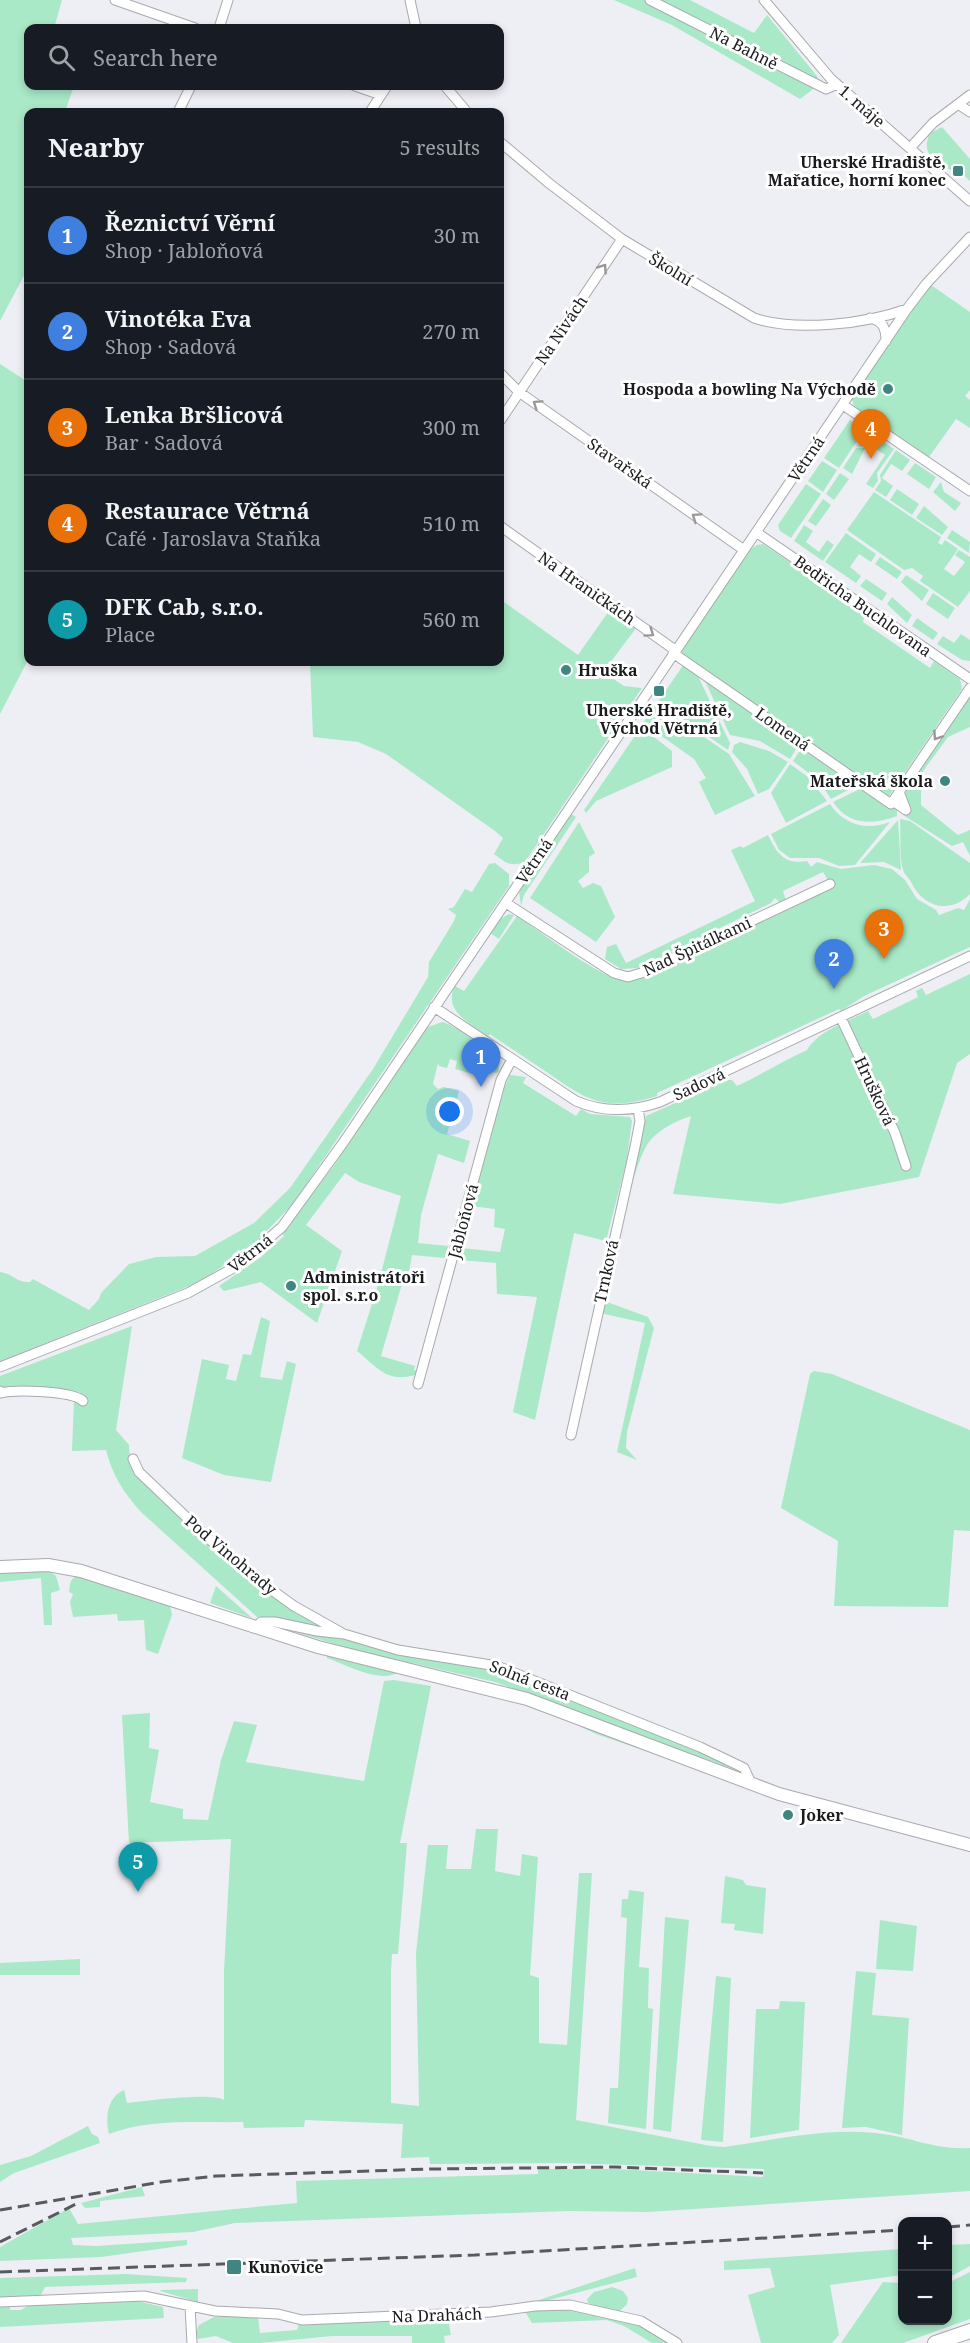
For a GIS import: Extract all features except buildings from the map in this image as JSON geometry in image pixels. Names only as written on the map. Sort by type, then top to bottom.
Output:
[{"type":"main road","points":[[935,2343],[970,2331]]},
{"type":"street","points":[[114,0],[183,24]]},
{"type":"street","points":[[220,24],[228,0]]},
{"type":"street","points":[[410,0],[415,24]]},
{"type":"street","name":"Na Bahně","points":[[650,0],[826,89],[837,84]]},
{"type":"street","name":"1. máje","points":[[765,0],[817,64],[910,148]]},
{"type":"street","points":[[180,108],[189,90]]},
{"type":"street","points":[[367,90],[381,95]]},
{"type":"street","points":[[373,108],[384,90]]},
{"type":"street","points":[[448,90],[464,108]]},
{"type":"street","points":[[970,95],[933,123],[910,148],[970,201]]},
{"type":"street","points":[[958,104],[970,112]]},
{"type":"street","name":"Školní","points":[[504,145],[577,206],[622,239],[745,313],[765,321],[796,327],[870,318],[907,309]]},
{"type":"street","name":"Větrná","points":[[0,1367],[188,1293],[235,1267],[264,1244],[294,1212],[506,903],[907,309],[926,284],[970,237]]},
{"type":"street","name":"Na Nivách","points":[[504,415],[622,239]]},
{"type":"street","points":[[870,318],[884,326],[886,341]]},
{"type":"street","name":"Stavařská","points":[[504,377],[519,392],[744,550]]},
{"type":"street","points":[[843,405],[970,491]]},
{"type":"street","name":"Na Hraničkách","points":[[504,529],[674,652]]},
{"type":"street","name":"Bedřicha Buchlovana","points":[[756,532],[970,680]]},
{"type":"street","name":"Lomená","points":[[674,652],[891,804],[892,801]]},
{"type":"street","points":[[899,792],[906,810],[892,801],[970,688]]},
{"type":"street","name":"Nad Špitálkami","points":[[506,903],[614,973],[628,976],[641,973],[830,884]]},
{"type":"street","name":"Sadová","points":[[434,1007],[582,1104],[604,1109],[638,1108],[660,1102],[970,956]]},
{"type":"street","name":"Hrušková","points":[[841,1018],[895,1133],[906,1166]]},
{"type":"street","name":"Jabloňová","points":[[418,1384],[501,1080],[512,1059]]},
{"type":"street","name":"Trnková","points":[[571,1435],[635,1147],[640,1121],[638,1108]]},
{"type":"street","points":[[0,1393],[12,1391],[70,1395],[83,1401]]},
{"type":"street","name":"Pod Vinohrady","points":[[133,1460],[139,1472],[224,1553],[294,1606],[344,1634]]},
{"type":"street","name":"Solná cesta","points":[[0,1567],[48,1565],[81,1571],[363,1659],[464,1681],[527,1699],[805,1802],[970,1845]]},
{"type":"street","name":"Solná cesta","points":[[256,1627],[266,1620],[317,1631],[344,1634],[398,1650],[497,1666],[700,1747],[744,1768],[751,1783]]},
{"type":"street","name":"Na Drahách","points":[[0,2302],[144,2296],[225,2312],[278,2314],[302,2320],[491,2312],[535,2306],[570,2305],[641,2321],[677,2343]]},
{"type":"street","points":[[190,2306],[192,2343]]},
{"type":"green space","points":[[0,0],[62,0],[55,24],[24,24],[24,90],[73,90],[66,108],[24,108],[24,276],[0,321]]},
{"type":"green space","points":[[614,0],[645,0],[816,87],[800,99],[672,25]]},
{"type":"green space","points":[[656,0],[690,0],[754,33],[767,15],[817,76],[820,84]]},
{"type":"green space","points":[[942,127],[970,159],[970,181],[958,170],[953,172],[928,153],[927,141],[930,133]]},
{"type":"green space","points":[[928,283],[970,312],[970,390],[965,396],[970,400],[970,428],[956,419],[929,457],[854,407],[852,399],[914,295]]},
{"type":"green space","points":[[0,364],[24,379],[25,666],[0,714]]},
{"type":"green space","points":[[850,420],[865,429],[839,468],[824,458]]},
{"type":"green space","points":[[868,431],[894,449],[877,473],[878,481],[873,488],[866,484],[885,455],[868,444],[858,447]]},
{"type":"green space","points":[[856,448],[865,448],[852,474],[843,468]]},
{"type":"green space","points":[[896,450],[910,460],[902,471],[891,464],[882,478],[893,486],[886,497],[875,490],[881,481],[880,475]]},
{"type":"green space","points":[[822,461],[837,470],[823,492],[808,481]]},
{"type":"green space","points":[[915,463],[936,477],[929,489],[907,474]]},
{"type":"green space","points":[[840,473],[849,479],[834,500],[826,494]]},
{"type":"green space","points":[[941,482],[944,492],[961,503],[955,511],[933,492]]},
{"type":"green space","points":[[806,484],[821,494],[791,538],[780,531],[778,525]]},
{"type":"green space","points":[[897,489],[919,504],[912,515],[890,500]]},
{"type":"green space","points":[[874,492],[941,537],[938,543],[942,545],[945,540],[958,549],[944,569],[954,576],[965,562],[955,555],[959,550],[970,557],[970,591],[958,607],[920,581],[923,576],[912,568],[904,570],[847,530]]},
{"type":"green space","points":[[823,499],[831,505],[816,526],[808,521]]},
{"type":"green space","points":[[924,506],[948,527],[942,535],[916,518]]},
{"type":"green space","points":[[804,525],[813,531],[806,542],[819,552],[827,540],[834,545],[823,561],[794,541]]},
{"type":"green space","points":[[952,530],[970,542],[969,553],[947,538]]},
{"type":"green space","points":[[846,533],[876,554],[871,562],[859,554],[850,567],[861,576],[856,583],[825,562]]},
{"type":"green space","points":[[763,544],[865,613],[863,622],[930,668],[934,661],[923,653],[960,679],[962,689],[889,796],[884,799],[681,655],[680,652],[749,550]]},
{"type":"green space","points":[[880,557],[902,572],[897,579],[875,564]]},
{"type":"green space","points":[[906,575],[929,590],[922,601],[901,582]]},
{"type":"green space","points":[[866,579],[887,593],[882,601],[860,586]]},
{"type":"green space","points":[[933,593],[955,608],[948,619],[926,604]]},
{"type":"green space","points":[[892,597],[912,615],[907,623],[887,604]]},
{"type":"green space","points":[[504,602],[578,655],[611,608],[637,627],[603,672],[624,686],[642,688],[525,862],[512,864],[494,854],[503,838],[386,754],[358,742],[313,737],[310,666],[504,666]]},
{"type":"green space","points":[[917,618],[938,633],[933,640],[912,626]]},
{"type":"green space","points":[[961,634],[970,640],[970,661],[962,660],[937,644],[943,636],[954,643]]},
{"type":"green space","points":[[684,664],[697,674],[730,743],[728,750],[658,702]]},
{"type":"green space","points":[[704,679],[798,746],[790,759],[760,741],[730,735]]},
{"type":"green space","points":[[970,695],[970,727],[948,737],[926,767],[921,775],[921,805],[958,835],[970,830],[970,856],[963,842],[952,846],[903,815],[908,807],[906,789]]},
{"type":"green space","points":[[656,704],[729,754],[755,796],[715,815],[699,782],[706,778],[694,759],[643,723]]},
{"type":"green space","points":[[641,727],[672,751],[672,767],[596,801],[586,813],[584,810]]},
{"type":"green space","points":[[740,742],[769,751],[788,762],[769,789],[758,794],[747,769],[732,752],[734,745]]},
{"type":"green space","points":[[804,750],[854,787],[831,799],[819,781],[793,761],[799,752]]},
{"type":"green space","points":[[790,764],[808,777],[827,801],[786,823],[771,793]]},
{"type":"green space","points":[[860,789],[897,810],[897,816],[870,822],[846,816],[833,802]]},
{"type":"green space","points":[[830,804],[842,817],[857,824],[873,826],[890,822],[855,865],[839,866],[819,858],[790,858],[779,850],[771,834]]},
{"type":"green space","points":[[571,814],[576,817],[524,895],[521,906],[519,891]]},
{"type":"green space","points":[[900,819],[910,821],[970,863],[970,894],[962,901],[945,906],[937,905],[929,902],[916,891],[903,870]]},
{"type":"green space","points":[[898,820],[901,870],[884,862],[860,863]]},
{"type":"green space","points":[[579,822],[595,853],[589,857],[589,872],[578,881],[583,888],[593,883],[601,886],[615,917],[596,942],[530,898]]},
{"type":"green space","points":[[768,835],[778,853],[787,860],[807,861],[811,867],[817,862],[841,869],[874,865],[892,869],[905,880],[917,899],[936,910],[939,915],[958,908],[964,910],[970,899],[970,947],[864,996],[841,1011],[839,1009],[657,1093],[657,1096],[624,1103],[598,1101],[575,1091],[490,1034],[488,1036],[474,1027],[455,1010],[452,995],[455,986],[464,991],[517,916],[603,973],[629,982],[832,887],[823,872],[783,891],[786,900],[780,903],[775,898],[771,903],[638,968],[621,969],[605,959],[607,947],[616,944],[626,963],[755,901],[731,850],[741,846],[743,848]]},
{"type":"green space","points":[[495,863],[509,874],[509,886],[293,1204],[251,1247],[207,1277],[187,1287],[0,1361],[0,1272],[25,1282],[33,1279],[89,1310],[99,1299],[101,1293],[129,1264],[156,1257],[195,1256],[254,1223],[290,1188],[373,1069],[428,977],[429,962],[456,915],[448,909],[454,907],[465,889],[472,892],[489,864]]},
{"type":"green space","points":[[509,914],[514,915],[499,939],[490,933],[500,919]]},
{"type":"green space","points":[[970,974],[970,1054],[957,1063],[919,1177],[780,1204],[673,1194],[691,1116],[668,1126],[649,1142],[635,1173],[629,1195],[607,1302],[648,1317],[654,1328],[627,1432],[626,1448],[637,1460],[617,1452],[645,1323],[600,1313],[646,1116],[727,1080],[732,1080],[737,1086],[807,1050],[818,1037],[842,1023],[868,1011],[873,1019],[918,997],[916,991],[922,988],[926,995]]},
{"type":"green space","points":[[442,1022],[461,1031],[494,1055],[499,1071],[498,1073],[489,1072],[491,1064],[477,1061],[473,1074],[455,1069],[457,1061],[450,1059],[447,1068],[439,1066],[438,1063],[433,1084],[438,1089],[444,1087],[459,1091],[447,1134],[470,1141],[464,1163],[438,1154],[421,1215],[418,1243],[448,1246],[445,1258],[412,1255],[408,1278],[404,1277],[381,1356],[415,1366],[414,1370],[417,1371],[415,1375],[397,1377],[383,1372],[357,1351],[378,1285],[401,1196],[359,1182],[345,1173],[306,1225],[342,1251],[317,1323],[261,1282],[224,1291],[219,1286],[261,1257],[284,1236],[282,1234],[335,1164],[423,1033],[428,1027]]},
{"type":"green space","points":[[510,1075],[526,1077],[523,1083],[576,1116],[581,1109],[590,1114],[630,1117],[632,1121],[627,1159],[606,1241],[574,1233],[535,1420],[513,1412],[537,1297],[497,1294],[496,1263],[459,1260],[462,1248],[500,1252],[505,1229],[494,1227],[495,1209],[471,1206]]},
{"type":"green space","points":[[261,1317],[270,1321],[260,1377],[282,1380],[287,1361],[296,1364],[271,1482],[224,1475],[182,1458],[202,1359],[229,1365],[226,1379],[236,1381],[243,1354],[251,1355]]},
{"type":"green space","points":[[132,1326],[116,1430],[129,1445],[130,1465],[221,1550],[332,1631],[257,1617],[141,1512],[119,1483],[106,1450],[72,1451],[74,1400],[84,1401],[80,1392],[8,1387],[0,1391],[0,1376]]},
{"type":"green space","points":[[814,1371],[832,1374],[970,1430],[970,1531],[954,1530],[948,1607],[834,1606],[838,1541],[781,1508],[810,1374]]},
{"type":"green space","points":[[0,1571],[49,1571],[56,1576],[60,1590],[51,1593],[52,1625],[44,1625],[41,1578],[0,1582]]},
{"type":"green space","points":[[79,1575],[170,1605],[172,1615],[158,1654],[146,1650],[144,1620],[118,1621],[117,1614],[73,1617],[70,1602],[73,1594],[69,1592],[72,1579]]},
{"type":"green space","points":[[216,1586],[252,1618],[210,1603]]},
{"type":"green space","points":[[272,1625],[488,1666],[703,1749],[744,1773],[495,1682],[355,1650]]},
{"type":"green space","points":[[327,1654],[399,1672],[392,1675],[373,1675],[327,1658]]},
{"type":"green space","points":[[394,1680],[431,1686],[400,1843],[407,1843],[398,1954],[392,1954],[391,2103],[419,2106],[416,1953],[428,1845],[448,1845],[446,1869],[471,1869],[476,1829],[498,1829],[495,1871],[520,1876],[522,1854],[538,1857],[530,1975],[539,1978],[539,2043],[567,2045],[579,1873],[592,1873],[576,2120],[724,2147],[800,2136],[856,2132],[888,2135],[944,2147],[970,2148],[970,2191],[648,2212],[568,2211],[235,2223],[193,2232],[71,2238],[73,2245],[96,2246],[187,2240],[187,2245],[101,2257],[0,2261],[0,2247],[69,2208],[78,2224],[297,2203],[296,2181],[538,2174],[538,2169],[615,2169],[763,2177],[764,2169],[562,2163],[430,2164],[429,2157],[401,2158],[403,2124],[305,2120],[304,2127],[244,2128],[243,2122],[175,2122],[141,2126],[109,2134],[107,2121],[111,2103],[118,2093],[124,2090],[127,2103],[193,2097],[224,2100],[224,1971],[231,1839],[129,1843],[122,1715],[150,1713],[149,1748],[159,1750],[150,1802],[183,1809],[183,1819],[208,1820],[221,1760],[234,1721],[257,1725],[246,1762],[364,1781],[384,1681]]},
{"type":"green space","points":[[558,1716],[684,1764],[596,1734]]},
{"type":"green space","points":[[725,1876],[743,1880],[746,1885],[766,1888],[763,1934],[734,1930],[735,1924],[721,1923]]},
{"type":"green space","points":[[629,1890],[644,1892],[639,1967],[649,1968],[648,2008],[653,2009],[646,2129],[608,2123],[610,2088],[618,2088],[627,1918],[621,1917],[622,1899],[628,1899]]},
{"type":"green space","points":[[665,1917],[689,1920],[671,2132],[653,2129]]},
{"type":"green space","points":[[880,1920],[917,1926],[913,1971],[876,1969]]},
{"type":"green space","points":[[80,1959],[80,1975],[0,1975],[0,1963]]},
{"type":"green space","points":[[856,1971],[876,1973],[872,2015],[909,2018],[902,2135],[866,2127],[842,2128]]},
{"type":"green space","points":[[716,1976],[731,1978],[723,2142],[701,2140]]},
{"type":"green space","points":[[780,2001],[805,2002],[799,2130],[750,2138],[756,2009],[779,2009]]},
{"type":"green space","points":[[88,2126],[92,2134],[98,2137],[100,2143],[14,2173],[0,2182],[0,2165],[31,2156]]},
{"type":"green space","points":[[142,2187],[145,2196],[100,2201],[100,2207],[85,2208],[81,2203]]},
{"type":"green space","points":[[970,2244],[970,2266],[952,2276],[952,2271],[952,2245]]},
{"type":"green space","points":[[898,2249],[898,2276],[830,2285],[839,2335],[832,2343],[761,2343],[748,2295],[775,2287],[770,2268],[724,2270],[724,2261]]},
{"type":"green space","points":[[635,2268],[637,2277],[545,2301],[536,2301]]},
{"type":"green space","points":[[970,2272],[970,2319],[903,2343],[841,2343],[883,2282],[898,2283],[898,2325],[952,2325],[952,2281]]},
{"type":"green space","points":[[126,2274],[187,2278],[186,2282],[45,2287],[41,2295],[0,2297],[0,2278]]},
{"type":"green space","points":[[612,2287],[623,2291],[628,2298],[627,2304],[620,2311],[609,2311],[588,2303],[587,2299],[594,2292]]},
{"type":"green space","points":[[198,2289],[198,2302],[160,2291],[161,2290]]},
{"type":"green space","points":[[137,2301],[163,2307],[164,2318],[0,2327],[0,2306],[10,2306],[10,2310],[21,2310],[29,2305]]},
{"type":"green space","points":[[573,2307],[620,2321],[635,2322],[672,2343],[652,2343],[624,2326],[607,2320],[532,2323],[524,2310]]},
{"type":"green space","points":[[214,2317],[258,2317],[260,2333],[297,2330],[299,2323],[442,2319],[449,2324],[451,2335],[444,2336],[445,2343],[412,2343],[412,2336],[332,2336],[260,2343],[233,2343],[216,2336],[198,2339],[195,2334],[199,2325]]},
{"type":"railway","points":[[0,2210],[161,2182],[216,2176],[430,2169],[615,2167],[763,2173]]},
{"type":"railway","points":[[0,2242],[80,2202]]},
{"type":"railway","points":[[952,2227],[970,2225]]},
{"type":"railway","points":[[0,2272],[475,2255],[898,2230]]},
{"type":"place","name":"Uherské Hradiště, Mařatice, horní konec","points":[[958,171]]},
{"type":"place","name":"Hospoda a bowling Na Východě","points":[[888,389]]},
{"type":"place","name":"Restaurace Větrná","points":[[871,459]]},
{"type":"place","name":"Hruška","points":[[566,670]]},
{"type":"place","name":"Uherské Hradiště, Východ Větrná","points":[[659,691]]},
{"type":"place","name":"Mateřská škola","points":[[945,781]]},
{"type":"place","name":"Lenka Bršlicová","points":[[884,959]]},
{"type":"place","name":"Vinotéka Eva","points":[[834,989]]},
{"type":"place","name":"Řeznictví Věrní","points":[[481,1087]]},
{"type":"place","name":"Administrátoři spol. s.r.o","points":[[291,1286]]},
{"type":"place","name":"Joker","points":[[788,1815]]},
{"type":"place","name":"DFK Cab, s.r.o.","points":[[138,1892]]},
{"type":"place","name":"Kunovice","points":[[234,2267]]}]
